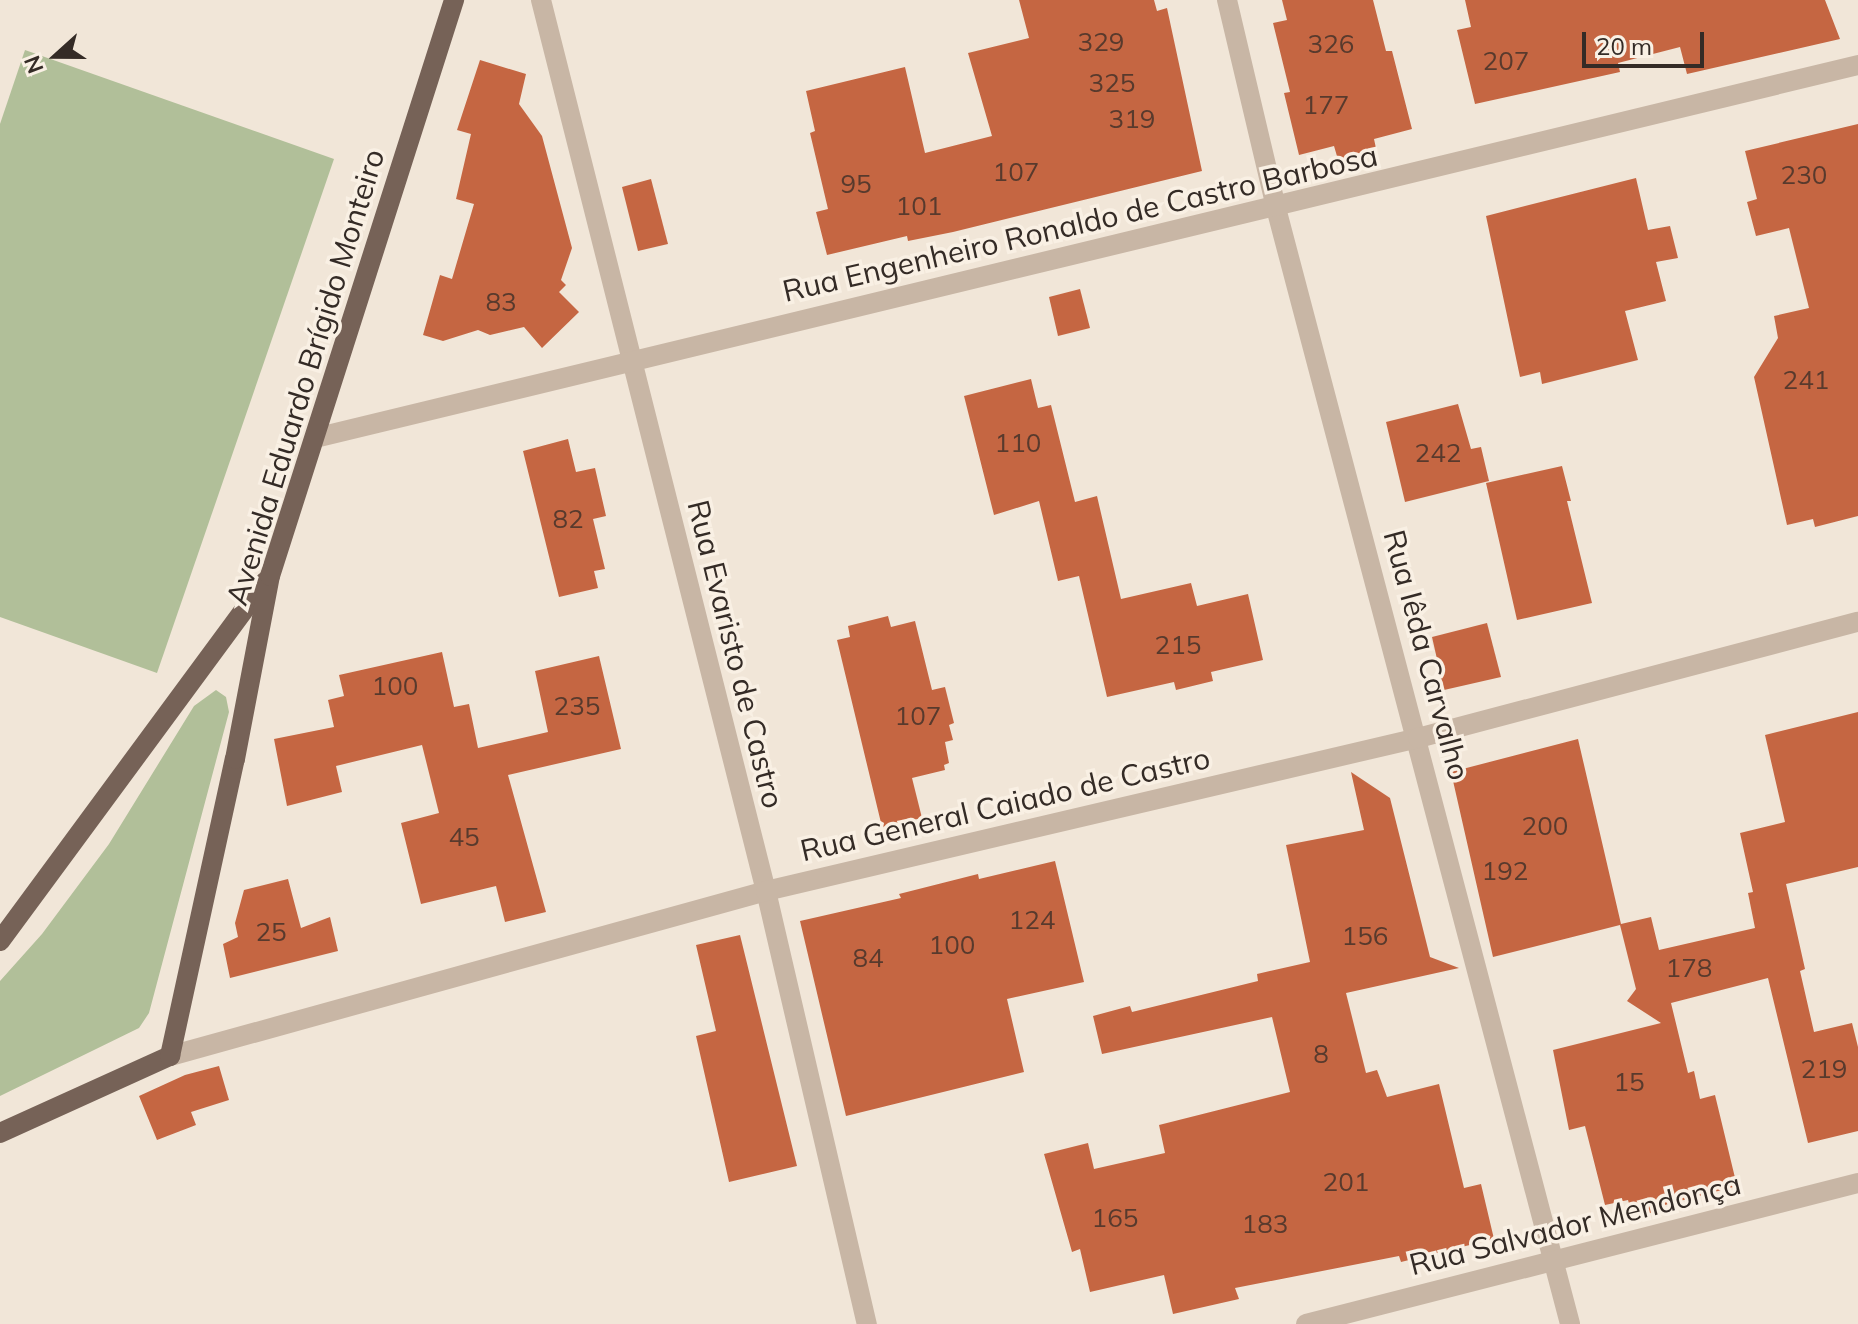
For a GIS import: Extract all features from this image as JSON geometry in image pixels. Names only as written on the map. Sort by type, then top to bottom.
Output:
[{"type":"main road","name":"Avenida Eduardo Brígido Monteiro","points":[[170,1056],[235,759],[270,576],[454,0]]},
{"type":"main road","points":[[0,941],[270,576]]},
{"type":"main road","points":[[0,1133],[170,1056]]},
{"type":"street","name":"Rua Evaristo de Castro","points":[[541,0],[766,891],[867,1324]]},
{"type":"street","name":"Rua Iêda Carvalho","points":[[1227,0],[1276,208],[1570,1324]]},
{"type":"street","name":"Rua Engenheiro Ronaldo de Castro Barbosa","points":[[315,438],[1858,65]]},
{"type":"street","name":"Rua General Caiado de Castro","points":[[170,1056],[766,891],[1418,738],[1858,622]]},
{"type":"street","name":"Rua Salvador Mendonça","points":[[1306,1324],[1858,1183]]},
{"type":"green space","points":[[25,50],[334,159],[157,673],[0,617],[0,124]]},
{"type":"green space","points":[[216,690],[226,697],[229,712],[149,1013],[139,1028],[0,1096],[0,981],[42,934],[109,844],[194,706]]},
{"type":"building","points":[[1019,0],[1154,0],[1157,11],[1167,8],[1202,171],[953,232],[908,241],[907,236],[827,255],[816,212],[828,209],[810,133],[815,131],[806,91],[905,67],[925,153],[992,136],[968,53],[1029,38]]},
{"type":"building","points":[[1282,0],[1373,0],[1386,51],[1392,51],[1412,129],[1374,139],[1377,153],[1339,163],[1334,146],[1299,155],[1284,93],[1290,92],[1273,23],[1287,20]]},
{"type":"building","points":[[1465,0],[1825,0],[1840,39],[1687,74],[1680,47],[1618,63],[1620,72],[1475,104],[1457,30],[1471,27]]},
{"type":"building","points":[[480,60],[526,74],[519,104],[542,136],[572,248],[561,280],[566,285],[559,292],[579,312],[542,348],[524,327],[490,335],[478,330],[443,341],[423,335],[440,275],[452,279],[474,204],[456,199],[471,134],[457,130]]},
{"type":"building","points":[[1858,124],[1858,516],[1815,527],[1813,519],[1787,525],[1754,377],[1778,338],[1774,316],[1809,308],[1789,228],[1756,236],[1747,202],[1757,199],[1745,151]]},
{"type":"building","points":[[1636,178],[1648,230],[1670,226],[1678,258],[1656,262],[1666,301],[1625,311],[1638,360],[1542,384],[1540,372],[1520,377],[1486,216]]},
{"type":"building","points":[[651,179],[668,244],[638,251],[622,187]]},
{"type":"building","points":[[1080,289],[1090,328],[1058,336],[1049,297]]},
{"type":"building","points":[[1031,379],[1038,408],[1051,405],[1075,502],[1097,496],[1121,599],[1191,583],[1197,606],[1248,594],[1263,660],[1211,672],[1213,681],[1176,690],[1174,682],[1107,697],[1079,576],[1058,581],[1039,501],[994,515],[964,396]]},
{"type":"building","points":[[1458,404],[1471,449],[1481,447],[1489,481],[1405,502],[1386,422]]},
{"type":"building","points":[[568,439],[576,472],[595,468],[606,516],[593,519],[605,569],[594,571],[598,588],[559,597],[523,451]]},
{"type":"building","points":[[1562,466],[1571,501],[1567,501],[1592,603],[1517,620],[1486,483]]},
{"type":"building","points":[[888,616],[891,627],[915,621],[932,690],[945,687],[954,723],[949,725],[953,740],[945,742],[949,763],[944,765],[945,770],[912,778],[922,818],[882,827],[837,640],[850,637],[848,626]]},
{"type":"building","points":[[1487,623],[1501,677],[1444,690],[1432,637]]},
{"type":"building","points":[[442,652],[454,707],[469,704],[478,748],[548,732],[535,671],[599,656],[621,749],[508,775],[546,912],[505,922],[496,886],[421,904],[401,823],[439,813],[422,745],[336,766],[342,792],[287,806],[274,739],[334,727],[328,700],[344,696],[339,675]]},
{"type":"building","points":[[1858,712],[1858,867],[1786,884],[1805,969],[1800,971],[1814,1032],[1852,1023],[1858,1047],[1858,1131],[1808,1143],[1768,978],[1671,1003],[1688,1073],[1694,1071],[1700,1099],[1715,1095],[1737,1186],[1661,1206],[1662,1210],[1633,1217],[1628,1200],[1605,1205],[1585,1126],[1569,1130],[1553,1050],[1661,1023],[1627,1001],[1636,989],[1620,925],[1493,957],[1451,772],[1578,739],[1621,924],[1651,917],[1659,950],[1755,928],[1748,893],[1753,892],[1740,833],[1785,822],[1765,735]]},
{"type":"building","points":[[1351,772],[1390,798],[1430,957],[1459,968],[1346,993],[1366,1073],[1377,1070],[1387,1097],[1439,1084],[1464,1188],[1481,1184],[1494,1239],[1401,1262],[1399,1256],[1235,1288],[1239,1299],[1173,1314],[1164,1275],[1090,1292],[1080,1249],[1072,1252],[1044,1154],[1088,1143],[1094,1169],[1165,1153],[1159,1125],[1290,1092],[1272,1017],[1102,1054],[1093,1016],[1130,1006],[1132,1012],[1258,981],[1257,974],[1310,962],[1286,845],[1364,830]]},
{"type":"building","points":[[1055,861],[1084,982],[1007,999],[1024,1072],[846,1116],[800,921],[901,898],[899,894],[978,874],[979,879]]},
{"type":"building","points":[[288,879],[301,928],[330,917],[338,951],[230,978],[223,944],[238,937],[235,923],[244,890]]},
{"type":"building","points":[[740,935],[797,1166],[729,1182],[696,1036],[716,1031],[696,945]]},
{"type":"building","points":[[219,1066],[229,1100],[191,1112],[196,1125],[157,1140],[139,1096],[185,1075]]}]
